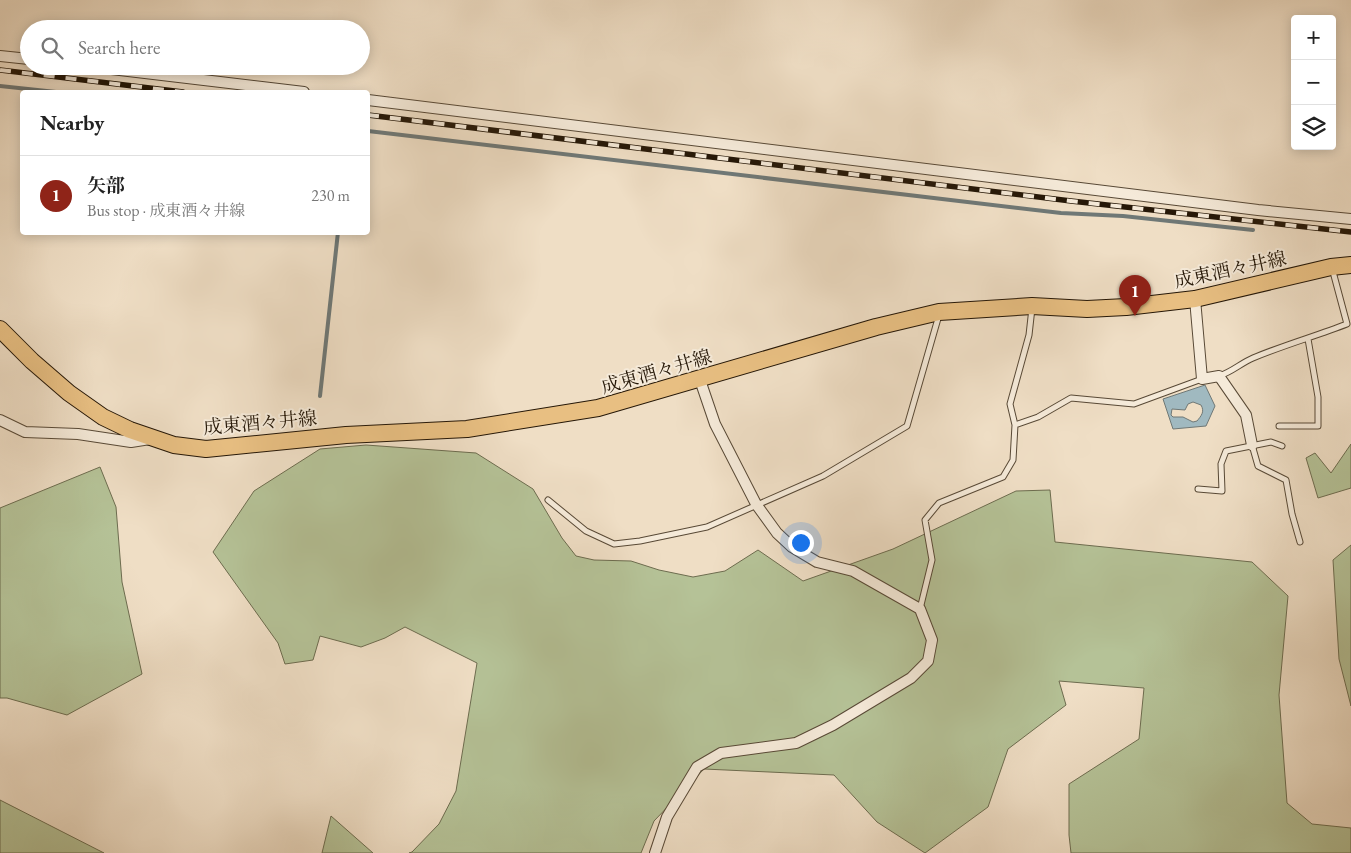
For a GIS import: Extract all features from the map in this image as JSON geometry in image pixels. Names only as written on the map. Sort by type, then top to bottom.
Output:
[{"type":"main road","name":"成東酒々井線","points":[[0,329],[32,361],[69,393],[103,416],[130,430],[174,445],[206,449],[346,435],[467,429],[598,408],[700,380],[876,327],[939,312],[1032,306],[1116,307],[1195,299],[1331,267],[1351,265]]},
{"type":"street","points":[[0,56],[20,58]]},
{"type":"street","points":[[161,75],[287,90]]},
{"type":"street","points":[[370,100],[1248,209],[1351,219]]},
{"type":"street","points":[[1195,299],[1202,380],[1219,376],[1246,415],[1252,445]]},
{"type":"street","points":[[655,853],[667,817],[697,767],[721,754],[796,743],[833,725],[911,678],[928,661],[932,640],[920,608],[853,571],[817,562],[792,547],[777,533],[756,504],[715,424],[700,380]]},
{"type":"street","points":[[0,420],[25,432],[78,434],[131,442],[154,438]]},
{"type":"lane","points":[[1219,376],[1228,373],[1250,359],[1349,326],[1331,267]]},
{"type":"lane","points":[[920,608],[932,560],[925,520],[938,503],[1003,477],[1012,460],[1016,424],[1010,404],[1030,335],[1032,306]]},
{"type":"lane","points":[[548,500],[586,531],[614,544],[640,541],[707,526],[823,476],[907,426],[939,312]]},
{"type":"lane","points":[[1278,426],[1318,426],[1318,397],[1308,339]]},
{"type":"lane","points":[[1016,424],[1038,416],[1071,398],[1134,404],[1202,380]]},
{"type":"lane","points":[[1198,489],[1222,491],[1220,464],[1226,451],[1271,442],[1282,446]]},
{"type":"lane","points":[[1252,445],[1258,466],[1286,480],[1292,514],[1300,542]]},
{"type":"green space","points":[[1351,444],[1351,488],[1318,498],[1306,458],[1315,453],[1331,473]]},
{"type":"green space","points":[[366,445],[476,453],[533,489],[562,538],[576,556],[594,560],[631,561],[659,570],[693,577],[725,571],[758,550],[803,581],[893,549],[1016,491],[1050,490],[1055,542],[1252,562],[1288,596],[1279,695],[1287,803],[1312,824],[1351,828],[1351,853],[1071,853],[1069,784],[1139,739],[1144,688],[1059,681],[1066,705],[1008,749],[988,807],[925,853],[877,822],[834,775],[704,769],[654,821],[641,853],[409,853],[439,824],[456,791],[477,663],[405,627],[385,638],[361,647],[320,636],[313,660],[285,664],[278,643],[213,552],[254,491],[320,449]]},
{"type":"green space","points":[[100,467],[116,507],[122,582],[142,674],[67,715],[7,698],[0,698],[0,508]]},
{"type":"green space","points":[[1351,545],[1351,706],[1339,659],[1333,560]]},
{"type":"green space","points":[[0,800],[104,853],[0,853]]},
{"type":"green space","points":[[331,816],[373,853],[322,853]]},
{"type":"water","points":[[1205,385],[1215,406],[1206,426],[1173,429],[1163,399]],"holes":[[[1193,402],[1201,405],[1203,412],[1197,421],[1193,422],[1183,417],[1173,417],[1171,415],[1172,409],[1185,410],[1188,404]]]},
{"type":"waterway","points":[[0,86],[37,90]]},
{"type":"waterway","points":[[370,131],[1061,213],[1123,216],[1253,230]]},
{"type":"waterway","points":[[320,396],[338,235]]},
{"type":"railway","points":[[0,70],[20,72]]},
{"type":"railway","points":[[42,75],[166,90]]},
{"type":"railway","points":[[370,115],[1071,201],[1351,232]]},
{"type":"place","name":"矢部","points":[[1135,316]]}]
